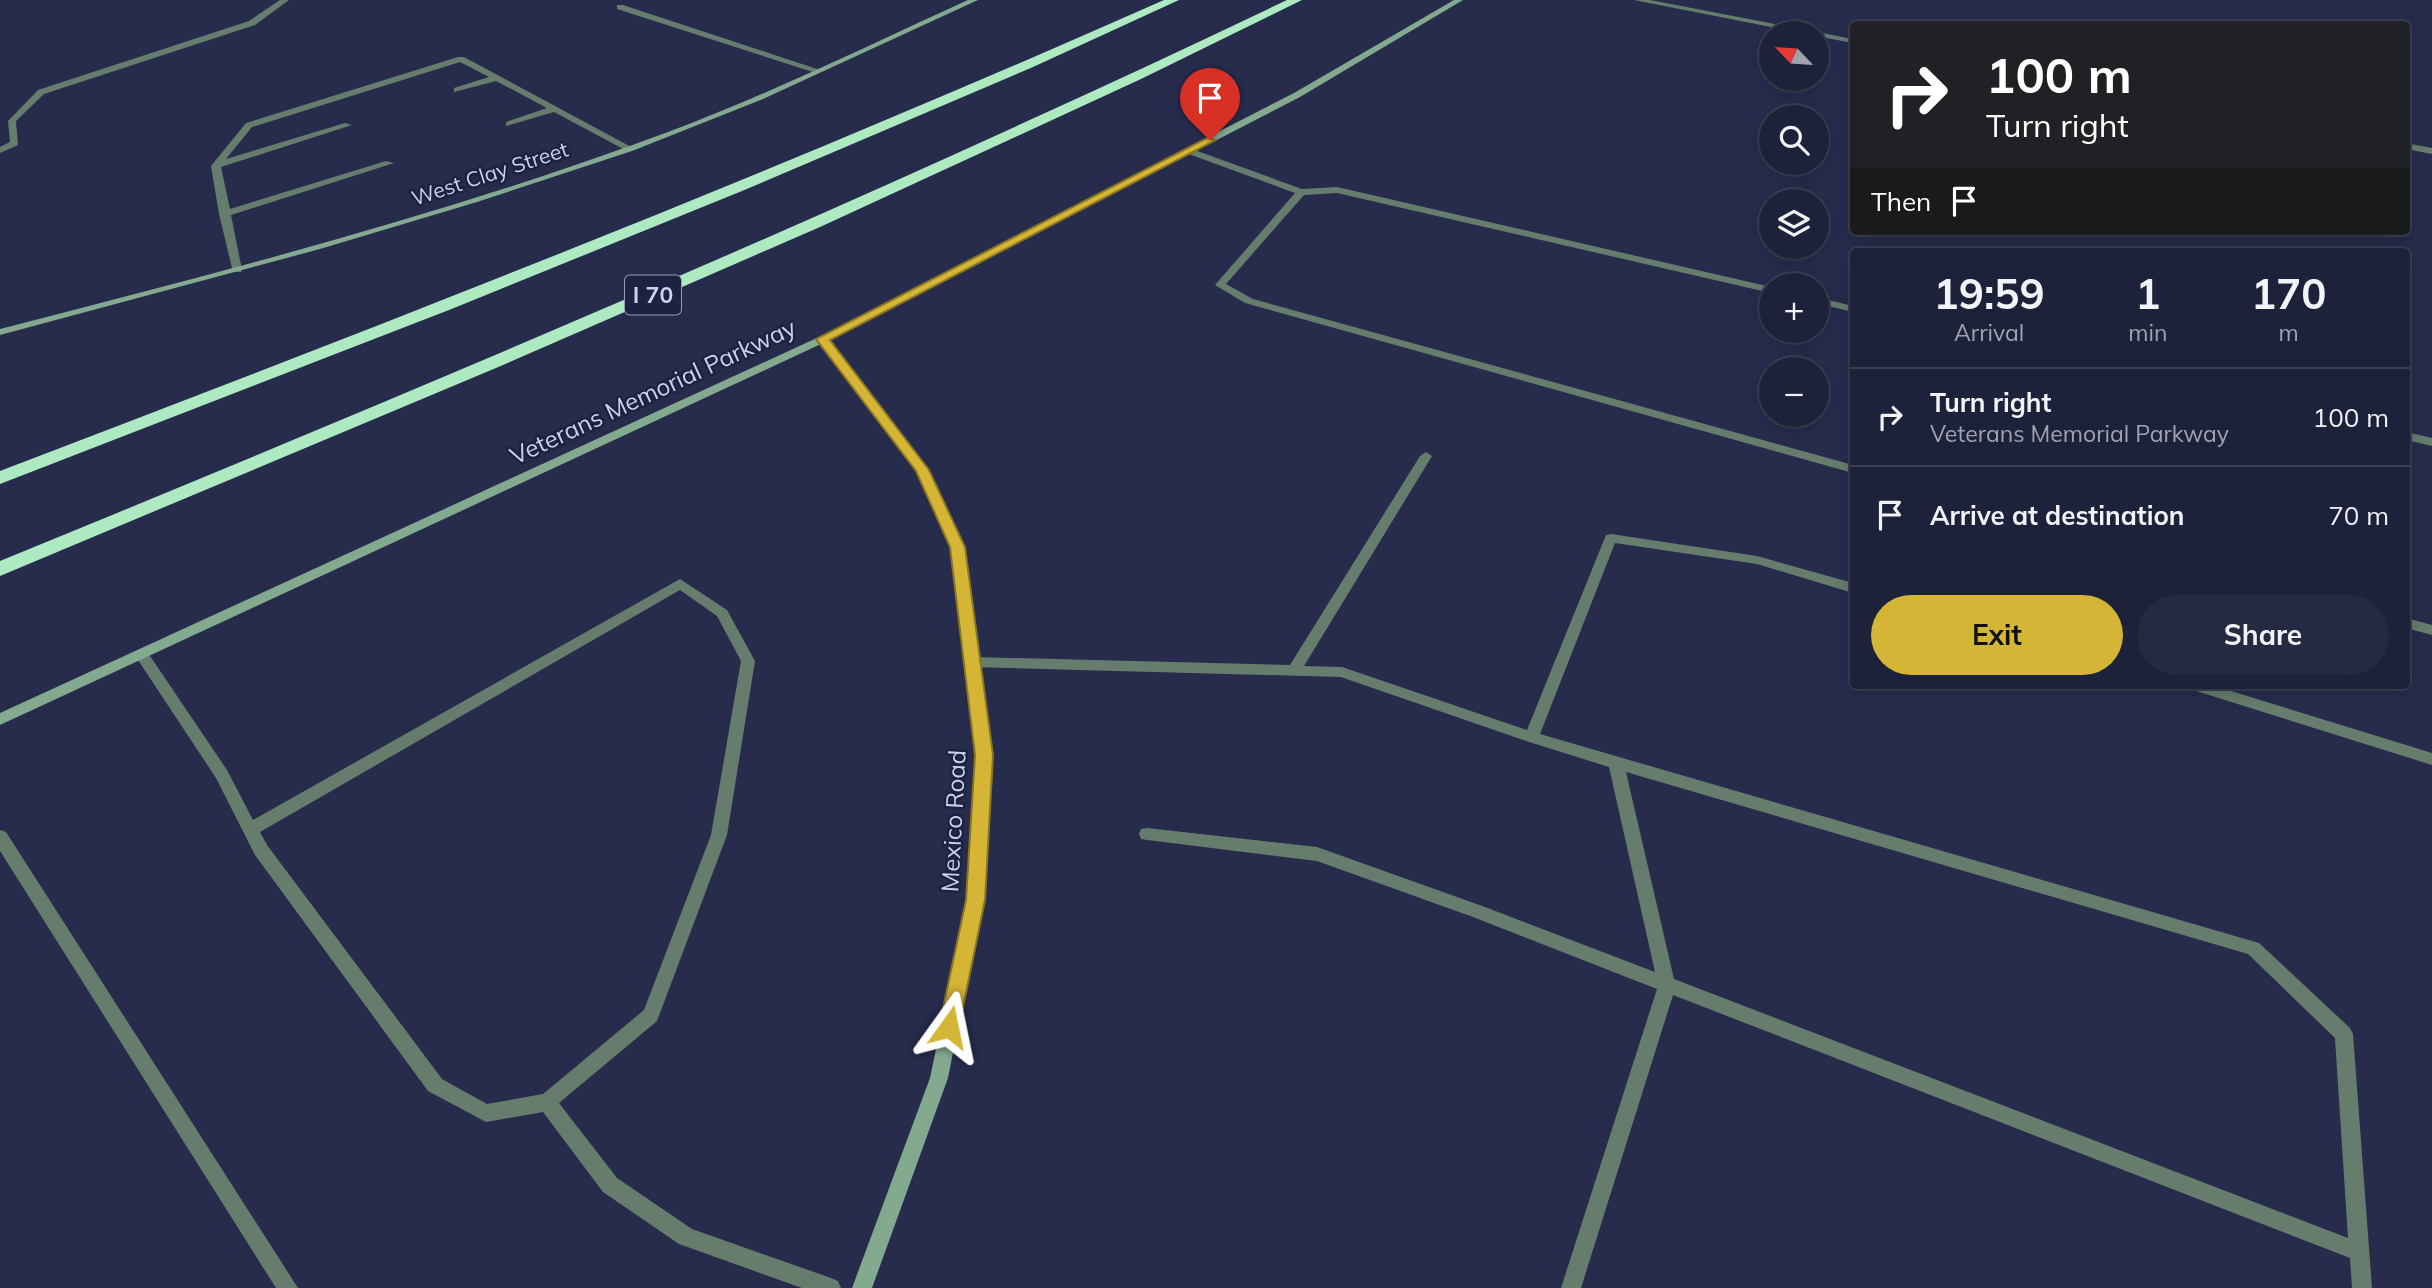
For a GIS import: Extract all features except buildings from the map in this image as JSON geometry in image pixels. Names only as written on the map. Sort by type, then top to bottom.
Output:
[{"type":"highway","points":[[0,478],[502,284],[947,100],[1174,0]]},
{"type":"highway","name":"I 70","points":[[0,569],[583,326],[808,228],[1052,117],[1296,0]]},
{"type":"street","points":[[0,150],[15,143],[12,121],[41,92],[252,23],[285,0]]},
{"type":"street","name":"West Clay Street","points":[[0,332],[340,242],[630,149],[769,93],[974,0]]},
{"type":"street","name":"Veterans Memorial Parkway","points":[[0,719],[823,339],[1297,95],[1459,0]]},
{"type":"street","points":[[1638,0],[1759,23]]},
{"type":"street","points":[[620,7],[818,71]]},
{"type":"street","points":[[1829,37],[1850,40]]},
{"type":"street","points":[[237,270],[216,166],[249,125],[461,59],[630,149]]},
{"type":"street","points":[[457,90],[496,78]]},
{"type":"street","points":[[509,124],[554,109]]},
{"type":"street","points":[[216,166],[348,125]]},
{"type":"street","points":[[2410,147],[2432,151]]},
{"type":"street","points":[[1189,151],[1301,192],[1337,190],[1759,287]]},
{"type":"street","points":[[224,214],[389,163]]},
{"type":"street","points":[[1301,192],[1220,285],[1249,301],[1850,468]]},
{"type":"street","points":[[1829,303],[1850,308]]},
{"type":"street","name":"Mexico Road","points":[[823,339],[922,470],[957,547],[984,755],[975,900],[939,1078],[862,1288]]},
{"type":"street","points":[[2410,437],[2432,442]]},
{"type":"street","points":[[1294,671],[1426,456]]},
{"type":"street","points":[[1531,737],[1611,538],[1757,560],[1850,587]]},
{"type":"street","points":[[141,654],[222,775],[261,850],[435,1085],[486,1113],[547,1102],[651,1015],[719,835],[748,661],[722,612],[680,584],[251,829]]},
{"type":"street","points":[[2410,624],[2432,631]]},
{"type":"street","points":[[972,662],[1342,671],[1531,737],[1616,763],[2253,948],[2344,1034],[2362,1288]]},
{"type":"street","points":[[2208,689],[2432,759]]},
{"type":"street","points":[[1571,1288],[1667,985],[1616,763]]},
{"type":"street","points":[[1147,834],[1317,854],[1479,912],[2360,1252]]},
{"type":"street","points":[[0,837],[288,1288]]},
{"type":"street","points":[[547,1102],[610,1185],[686,1237],[831,1288]]},
{"type":"route","points":[[949,1027],[975,900],[984,755],[957,547],[922,470],[823,339],[1210,140]]}]
